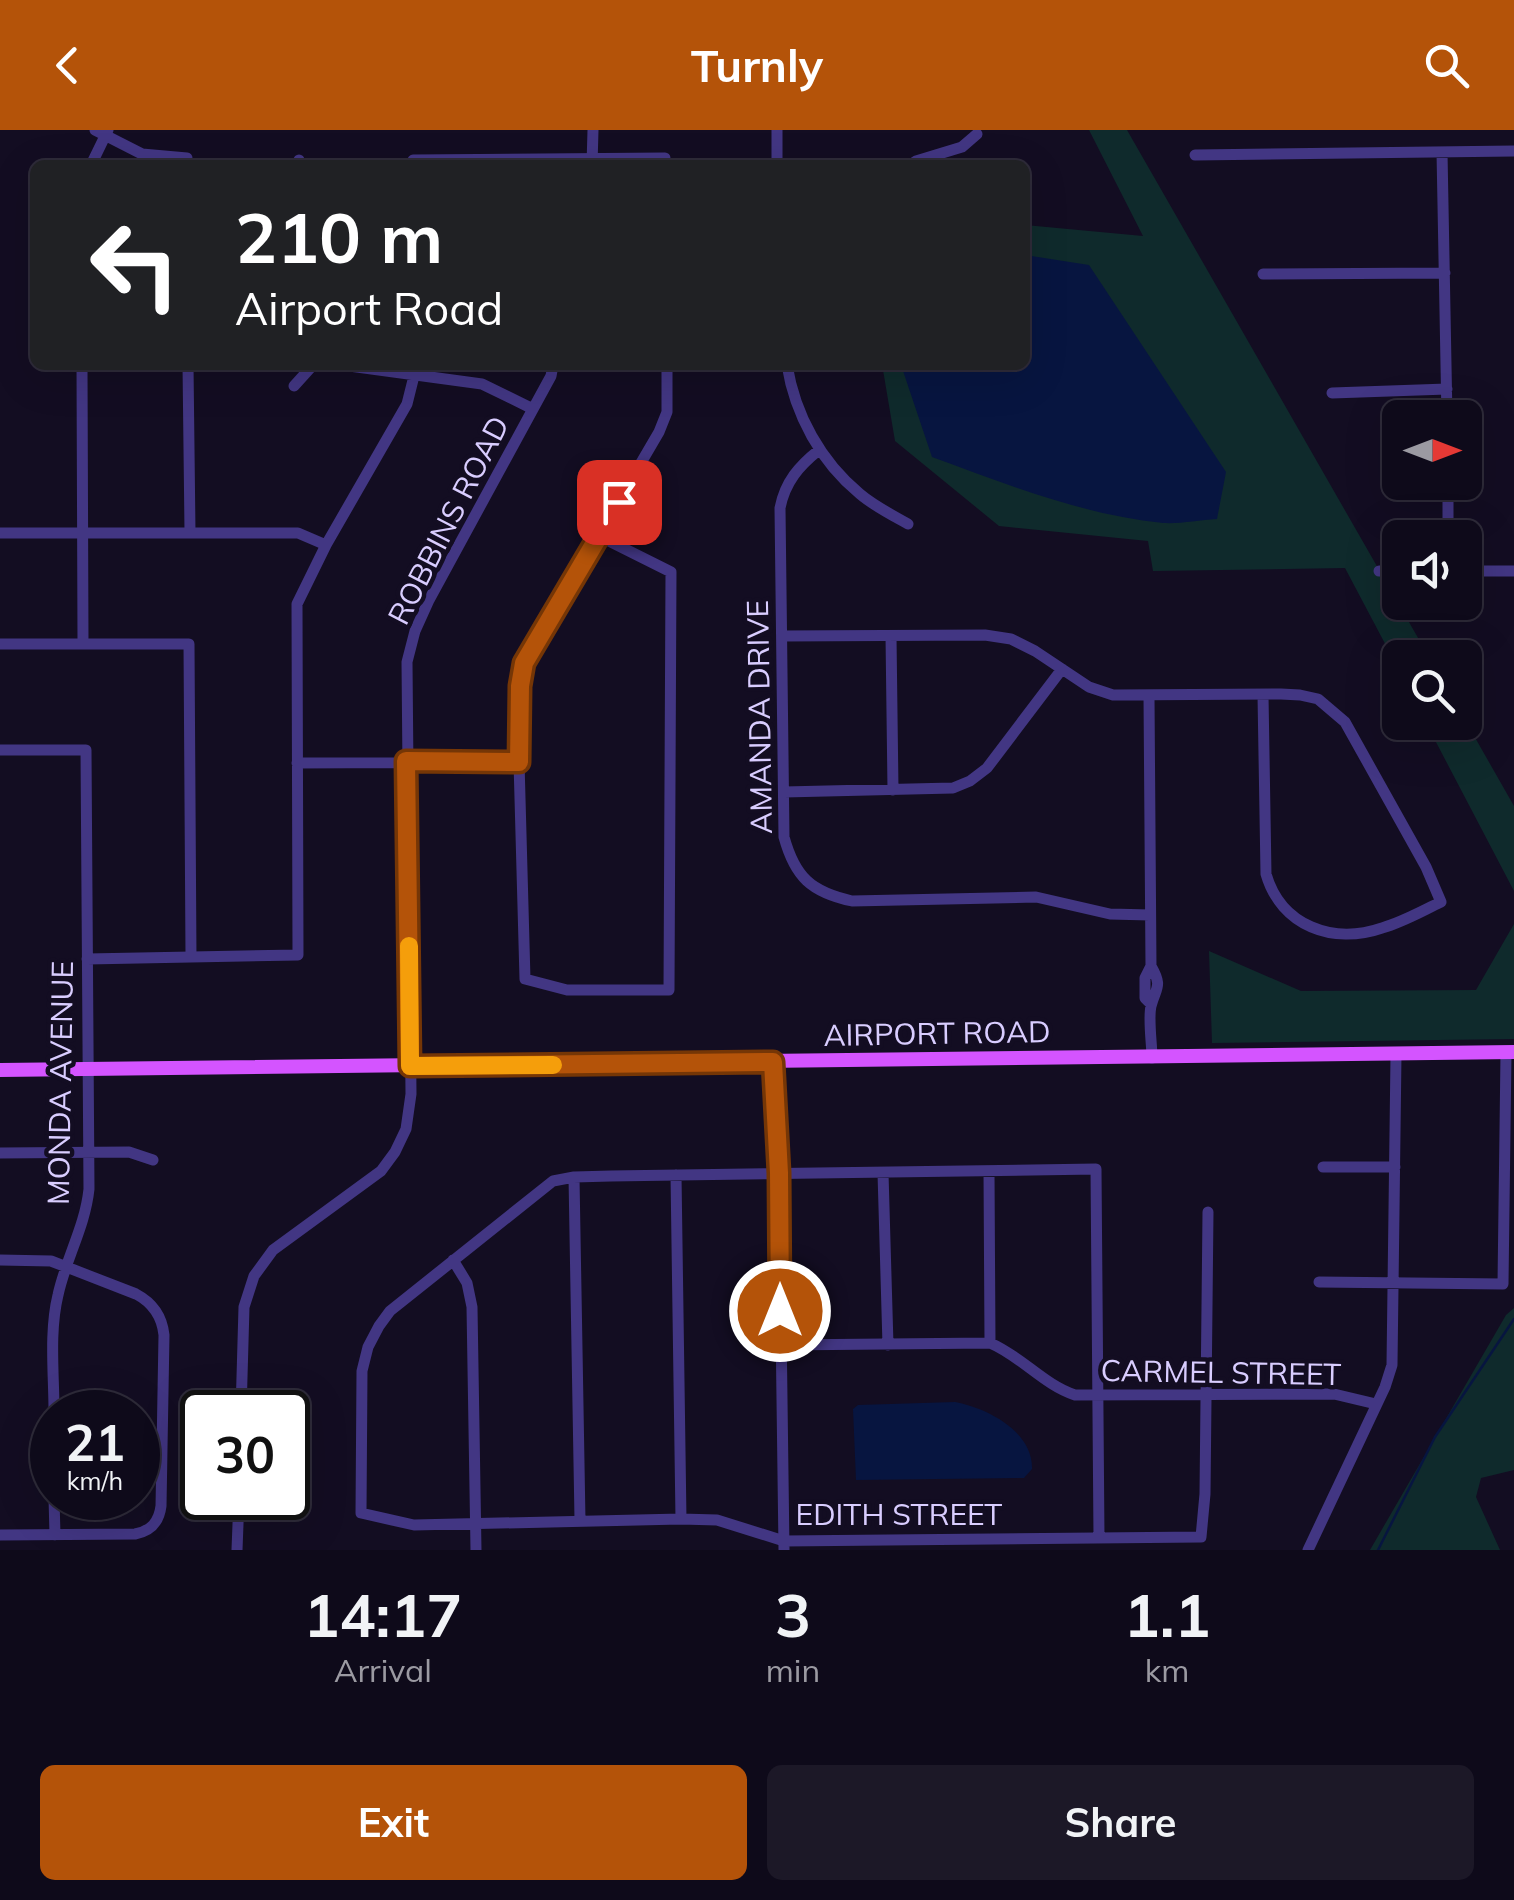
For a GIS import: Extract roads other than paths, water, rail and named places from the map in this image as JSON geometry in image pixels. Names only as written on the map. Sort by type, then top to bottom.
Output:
[{"type":"main road","name":"AIRPORT ROAD","points":[[0,1070],[1510,1052]]},
{"type":"street","points":[[592,160],[593,130]]},
{"type":"street","points":[[777,130],[777,160]]},
{"type":"street","points":[[93,160],[102,132],[142,154],[181,160]]},
{"type":"street","points":[[919,160],[962,147],[977,134]]},
{"type":"street","points":[[1195,155],[1514,150]]},
{"type":"street","points":[[1442,152],[1447,400]]},
{"type":"street","points":[[629,160],[666,158]]},
{"type":"street","points":[[1263,274],[1444,272]]},
{"type":"street","points":[[82,370],[83,643]]},
{"type":"street","points":[[188,370],[190,532]]},
{"type":"street","points":[[294,386],[308,370]]},
{"type":"street","points":[[375,370],[482,384],[533,410]]},
{"type":"street","name":"ROBBINS ROAD","points":[[242,1390],[244,1307],[254,1276],[273,1250],[380,1171],[406,1129],[410,1094],[407,662],[414,631],[552,370]]},
{"type":"street","points":[[600,536],[671,572],[669,990],[568,990],[525,980],[519,762],[524,663],[658,432],[666,412],[667,370]]},
{"type":"street","points":[[787,370],[794,398],[819,450],[862,496],[908,524]]},
{"type":"street","points":[[87,959],[298,955],[297,604],[326,545],[407,404],[414,376]]},
{"type":"street","points":[[1332,393],[1447,389]]},
{"type":"street","name":"AMANDA DRIVE","points":[[819,450],[787,484],[780,508],[784,837],[799,874],[830,896],[852,900],[1036,896],[1110,914],[1150,915]]},
{"type":"street","points":[[0,533],[298,533],[326,545]]},
{"type":"street","points":[[1482,571],[1514,571]]},
{"type":"street","points":[[782,636],[985,635],[1011,639],[1035,650],[1089,687],[1113,694],[1149,696],[1263,694],[1300,694],[1318,699],[1345,722],[1441,902],[1392,925],[1364,933],[1319,931],[1288,912],[1266,874],[1263,694]]},
{"type":"street","points":[[890,636],[893,790]]},
{"type":"street","points":[[0,644],[189,644],[192,957]]},
{"type":"street","points":[[784,792],[953,788],[970,781],[987,768],[1062,669]]},
{"type":"street","points":[[1149,696],[1151,966],[1145,978],[1145,998],[1151,1004],[1152,1058]]},
{"type":"street","name":"MONDA AVENUE","points":[[0,750],[86,750],[88,1189],[85,1215],[54,1317],[54,1390]]},
{"type":"street","points":[[296,763],[519,762]]},
{"type":"street","points":[[1319,1282],[1503,1284],[1510,1052]]},
{"type":"street","points":[[1308,1550],[1385,1388],[1392,1365],[1396,1055]]},
{"type":"street","points":[[773,1062],[779,1173],[784,1545]]},
{"type":"street","points":[[0,1153],[135,1152],[153,1160]]},
{"type":"street","points":[[1323,1167],[1395,1167]]},
{"type":"street","points":[[476,1550],[472,1308],[468,1283],[453,1260],[553,1181],[574,1177],[779,1173],[1096,1169],[1099,1538]]},
{"type":"street","points":[[780,1345],[990,1343],[988,1172]]},
{"type":"street","points":[[883,1173],[888,1344]]},
{"type":"street","points":[[676,1175],[681,1518]]},
{"type":"street","points":[[574,1177],[580,1520]]},
{"type":"street","points":[[1207,1395],[1208,1212]]},
{"type":"street","points":[[0,1260],[47,1260],[142,1296],[155,1308],[164,1335],[161,1506],[153,1526],[135,1534],[0,1535]]},
{"type":"street","name":"EDITH STREET","points":[[453,1260],[390,1311],[368,1347],[362,1372],[361,1514],[414,1524],[717,1520],[784,1545],[1201,1538],[1207,1395]]},
{"type":"street","name":"CARMEL STREET","points":[[990,1343],[1007,1350],[1062,1391],[1075,1395],[1334,1394],[1376,1404]]},
{"type":"street","points":[[55,1520],[55,1534]]},
{"type":"street","points":[[238,1550],[239,1520]]},
{"type":"water","points":[[1030,256],[1089,265],[1226,472],[1217,519],[1163,523],[1045,497],[932,457],[903,370],[1030,370]]},
{"type":"water","points":[[955,1402],[994,1416],[1017,1433],[1030,1455],[1032,1469],[1024,1478],[856,1480],[853,1409],[858,1405]]},
{"type":"waterway","points":[[1378,1550],[1435,1437],[1514,1319]]}]
